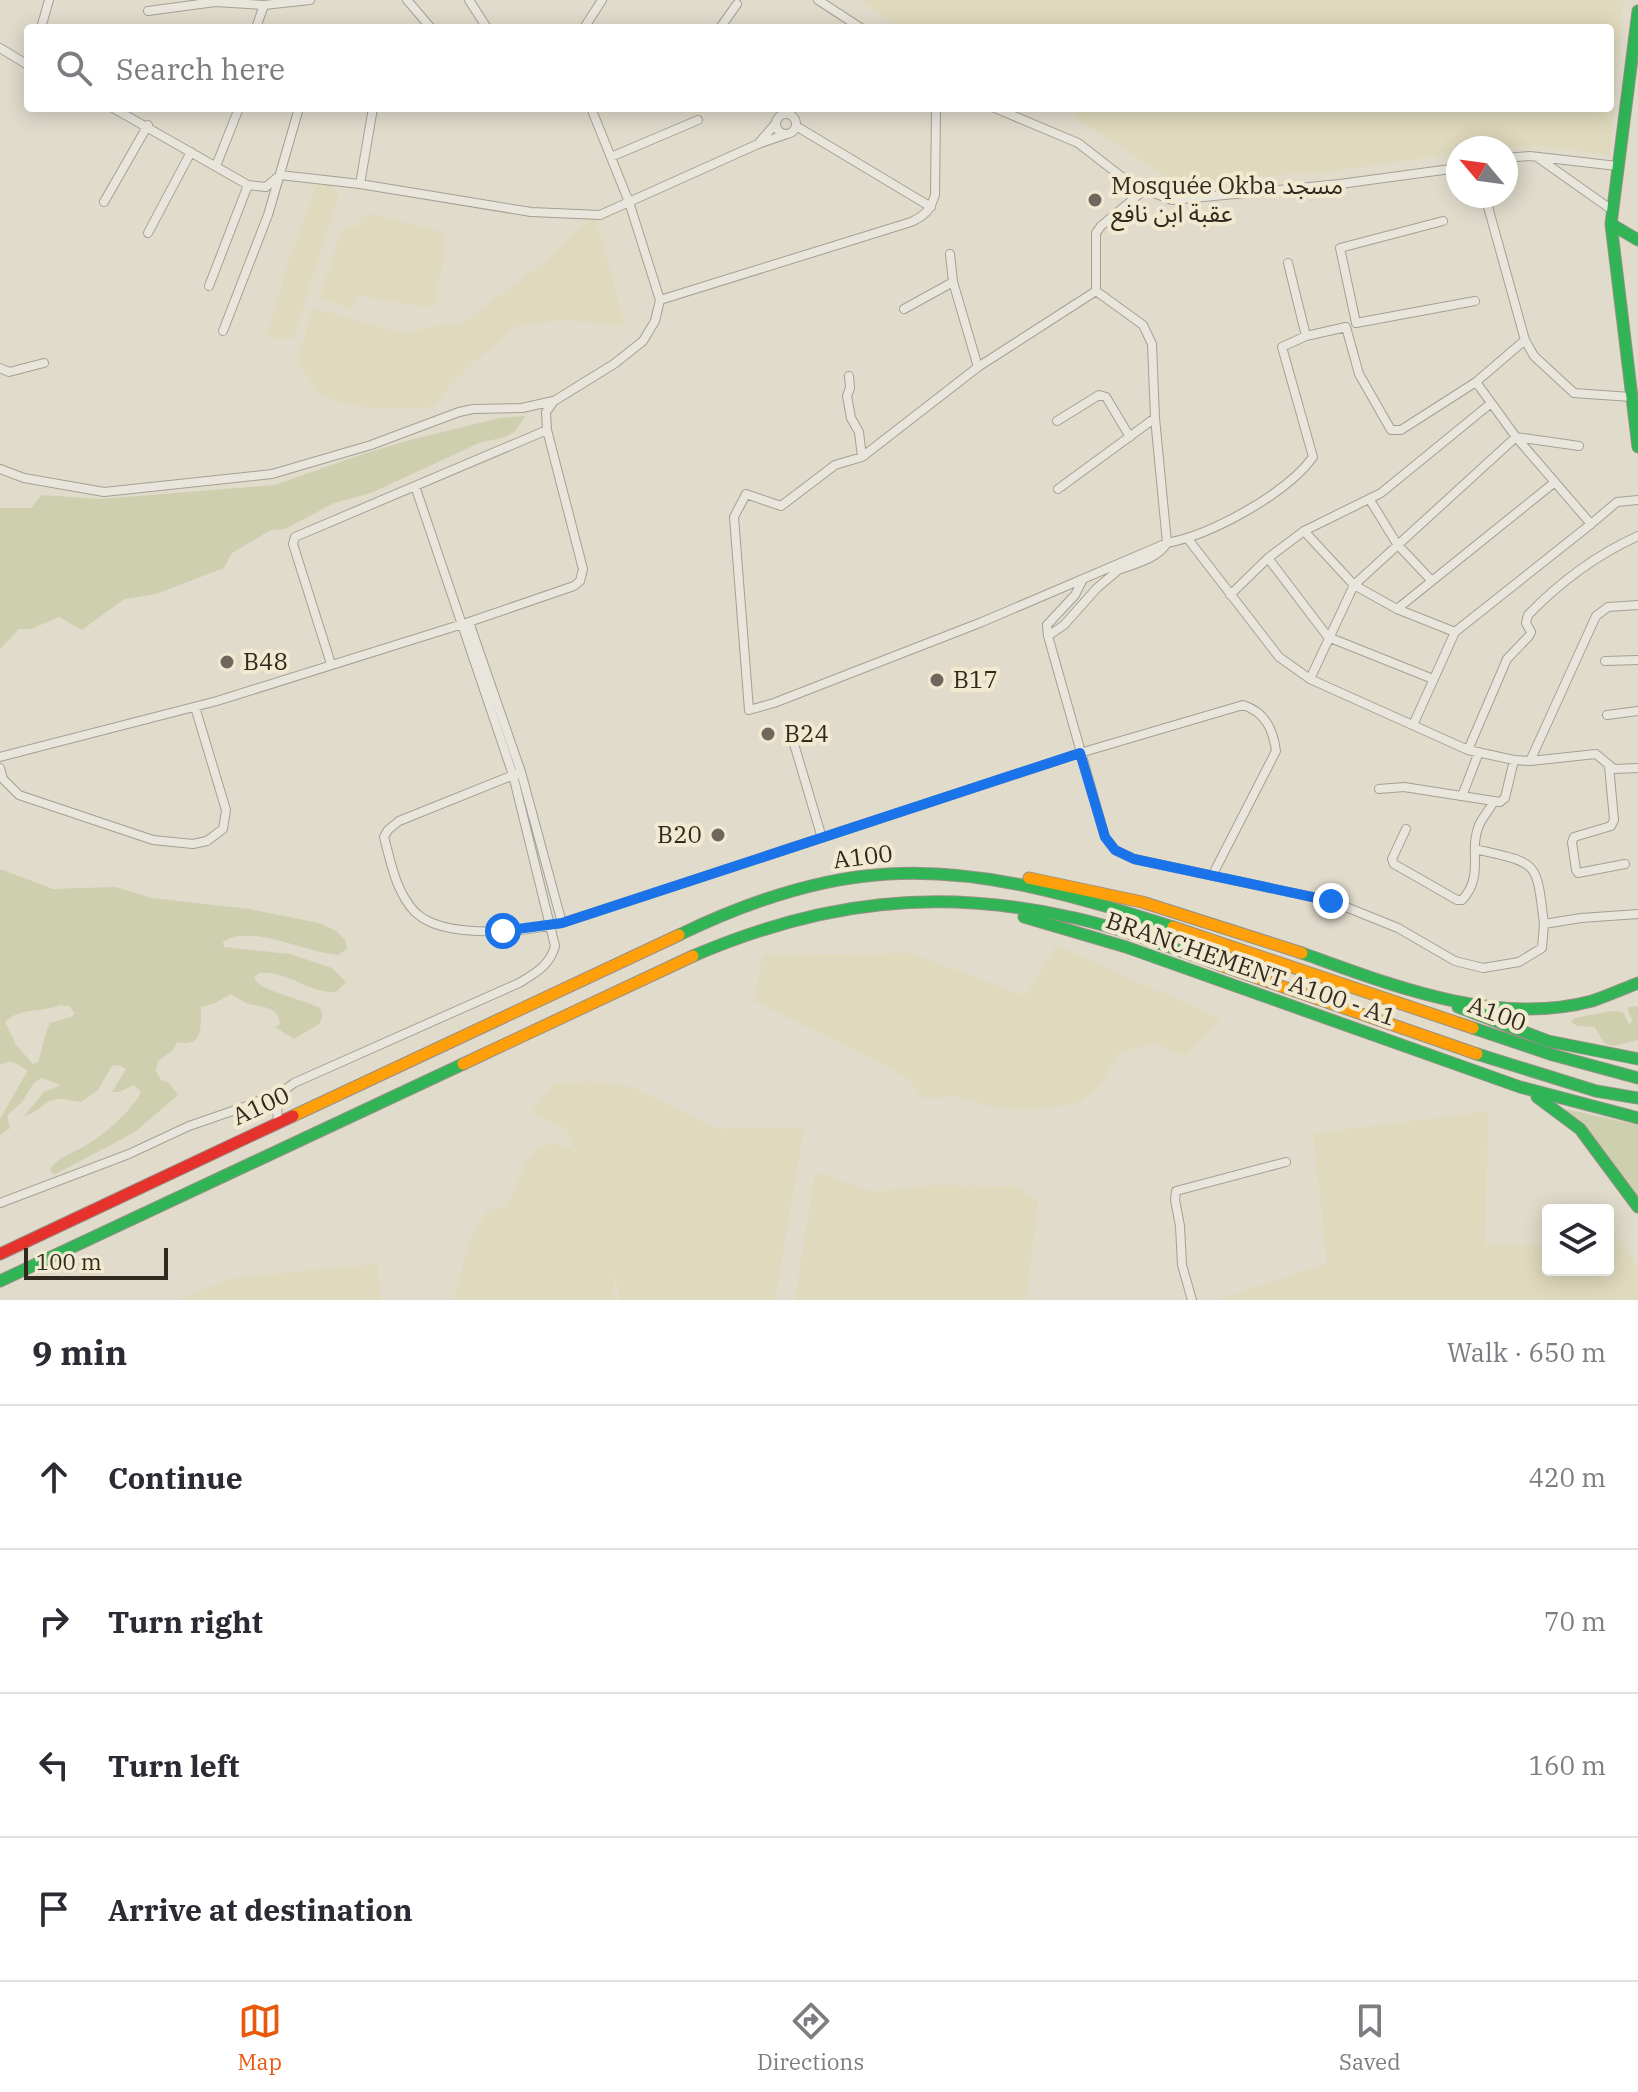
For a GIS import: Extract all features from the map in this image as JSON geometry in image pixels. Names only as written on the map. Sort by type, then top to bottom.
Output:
[{"type":"main road","points":[[1638,11],[1611,224],[1638,447]]},
{"type":"main road","points":[[1611,224],[1638,240]]},
{"type":"main road","name":"A100","points":[[0,1254],[664,941],[742,908],[793,891],[887,874],[931,874],[1007,883],[1091,901],[1360,989],[1578,1065],[1638,1078]]},
{"type":"main road","points":[[931,874],[1013,876],[1096,890],[1249,934],[1419,991],[1548,1041],[1638,1059]]},
{"type":"main road","name":"A100","points":[[0,1281],[739,936],[796,918],[867,904],[965,902],[1019,907],[1077,918],[1506,1064],[1596,1091],[1638,1098]]},
{"type":"main road","name":"BRANCHEMENT A100 - A1","points":[[965,902],[1126,947],[1520,1087]]},
{"type":"main road","points":[[1419,991],[1486,1005],[1554,1009],[1619,993],[1638,983]]},
{"type":"main road","points":[[1520,1087],[1638,1118]]},
{"type":"main road","points":[[1520,1087],[1551,1105],[1580,1129],[1638,1207]]},
{"type":"street","points":[[42,24],[49,0]]},
{"type":"street","points":[[148,11],[162,11],[174,5],[215,2],[264,5],[310,0]]},
{"type":"street","points":[[407,0],[428,24]]},
{"type":"street","points":[[469,0],[484,24]]},
{"type":"street","points":[[587,24],[602,0]]},
{"type":"street","points":[[818,0],[855,24]]},
{"type":"street","points":[[723,24],[737,4]]},
{"type":"street","points":[[257,24],[264,5]]},
{"type":"street","points":[[0,48],[24,63]]},
{"type":"street","points":[[121,112],[248,185],[266,187],[280,175],[360,184],[531,212],[600,215],[758,144],[788,134],[796,126]]},
{"type":"street","points":[[216,166],[237,112]]},
{"type":"street","points":[[223,331],[268,215],[298,112]]},
{"type":"street","points":[[360,184],[372,112]]},
{"type":"street","points":[[0,469],[24,478],[104,492],[272,474],[371,445],[459,412],[522,408],[554,401],[614,364],[643,341],[655,321],[660,300],[629,202],[593,112]]},
{"type":"street","points":[[758,144],[781,115],[789,112]]},
{"type":"street","points":[[792,112],[796,126]]},
{"type":"street","points":[[660,300],[925,216],[931,207],[935,184],[936,112]]},
{"type":"street","points":[[1004,112],[1078,143],[1131,184],[1172,200],[1406,177],[1446,170]]},
{"type":"street","points":[[611,157],[698,120]]},
{"type":"street","points":[[776,123],[779,131],[788,134]]},
{"type":"street","points":[[104,202],[148,125]]},
{"type":"street","points":[[796,126],[931,207]]},
{"type":"street","points":[[148,233],[191,152]]},
{"type":"street","points":[[1518,157],[1537,156],[1617,166]]},
{"type":"street","points":[[1537,156],[1612,210]]},
{"type":"street","points":[[209,286],[248,185]]},
{"type":"street","points":[[1096,291],[1096,233],[1143,191]]},
{"type":"street","points":[[1488,208],[1525,340],[1534,356],[1574,393],[1631,397]]},
{"type":"street","points":[[1356,323],[1340,248],[1443,221]]},
{"type":"street","points":[[950,254],[953,282],[978,367]]},
{"type":"street","points":[[1288,263],[1306,336]]},
{"type":"street","points":[[904,309],[953,282]]},
{"type":"street","points":[[1096,291],[978,367],[862,457],[835,465],[781,506],[746,494],[734,517],[749,710],[982,622],[1084,578],[1123,565],[1167,543],[1188,539],[1275,493],[1313,457],[1282,347],[1306,336],[1356,323],[1475,301]]},
{"type":"street","points":[[1096,291],[1143,325],[1152,344],[1155,418],[1167,543]]},
{"type":"street","points":[[1346,327],[1359,374],[1391,430],[1401,430],[1476,382],[1525,340]]},
{"type":"street","points":[[0,368],[9,372],[44,363]]},
{"type":"street","points":[[849,376],[847,396],[851,418],[859,432],[862,457]]},
{"type":"street","points":[[1476,382],[1516,437],[1591,524]]},
{"type":"street","points":[[1057,421],[1099,395],[1106,397],[1130,437]]},
{"type":"street","points":[[0,757],[195,707],[574,586],[580,581],[583,569],[547,430],[546,412],[554,401]]},
{"type":"street","points":[[1230,595],[1268,558],[1304,531],[1370,500],[1490,404]]},
{"type":"street","points":[[1058,489],[1155,418]]},
{"type":"street","points":[[331,664],[293,544],[295,537],[547,430]]},
{"type":"street","points":[[1516,437],[1579,446]]},
{"type":"street","points":[[1310,679],[1354,585],[1516,437]]},
{"type":"street","points":[[1397,609],[1555,482]]},
{"type":"street","points":[[415,486],[517,774],[562,923]]},
{"type":"street","points":[[1370,500],[1397,544],[1431,580]]},
{"type":"street","points":[[1413,725],[1455,632],[1617,502],[1638,500]]},
{"type":"street","points":[[1304,531],[1354,585],[1397,609],[1455,632]]},
{"type":"street","points":[[1468,750],[1507,659],[1531,632],[1526,623],[1528,615],[1579,570],[1612,548],[1638,536]]},
{"type":"street","points":[[1188,539],[1279,657],[1310,679],[1468,750],[1530,761],[1596,754],[1609,766],[1622,770],[1638,768]]},
{"type":"street","points":[[1268,558],[1328,637],[1433,679]]},
{"type":"street","points":[[1048,636],[1064,625],[1097,588],[1123,565]]},
{"type":"street","points":[[1084,578],[1075,595],[1047,625],[1048,636],[1105,837],[1115,850],[1134,859],[1331,901],[1398,928],[1455,961],[1483,968],[1519,962],[1542,948],[1544,924],[1537,874],[1530,865],[1513,858],[1475,849]]},
{"type":"street","points":[[1530,761],[1596,616],[1608,607],[1638,605]]},
{"type":"street","points":[[1605,661],[1638,660]]},
{"type":"street","points":[[517,774],[399,821],[388,830],[384,837],[402,895],[427,923],[503,931],[551,926],[1080,753],[1237,705],[1261,714],[1273,733],[1276,751],[1212,876]]},
{"type":"street","points":[[0,768],[10,789],[36,803],[153,840],[193,844],[207,841],[223,829],[226,810],[195,707]]},
{"type":"street","points":[[1607,715],[1638,711]]},
{"type":"street","points":[[789,727],[822,838]]},
{"type":"street","points":[[1462,796],[1479,752]]},
{"type":"street","points":[[1379,789],[1404,787],[1500,802],[1505,798],[1514,760]]},
{"type":"street","points":[[1609,766],[1614,820],[1611,826],[1574,837],[1576,870],[1578,873],[1625,864]]},
{"type":"street","points":[[0,1203],[283,1090],[536,973],[552,958],[555,946],[517,774]]},
{"type":"street","points":[[1406,829],[1392,859],[1394,864],[1462,900],[1475,879],[1479,826],[1493,803]]},
{"type":"street","points":[[1544,924],[1638,914]]},
{"type":"street","points":[[278,1122],[278,1099],[283,1090]]},
{"type":"street","points":[[1192,1300],[1182,1265],[1176,1191],[1286,1162]]},
{"type":"shaded area","points":[[860,0],[1623,0],[1614,107],[1614,24],[895,24]]},
{"type":"shaded area","points":[[1075,112],[1614,112],[1610,155],[1543,146],[1518,147],[1518,136],[1446,136],[1446,155],[1328,172],[1175,182],[1078,120]]},
{"type":"shaded area","points":[[317,183],[330,183],[339,194],[293,340],[267,336],[287,266]]},
{"type":"shaded area","points":[[365,213],[445,233],[435,304],[421,307],[357,295],[351,310],[320,297],[342,229],[357,226]]},
{"type":"shaded area","points":[[595,215],[625,325],[563,320],[515,327],[462,373],[432,407],[369,408],[341,403],[320,393],[297,362],[313,308],[406,334],[433,326],[461,324],[546,261]]},
{"type":"shaded area","points":[[1056,945],[1221,1019],[1184,1056],[1156,1044],[1119,1052],[1102,1084],[1078,1103],[1042,1109],[1002,1109],[953,1096],[923,1099],[910,1081],[889,1067],[754,1001],[763,955],[910,953],[1026,996]]},
{"type":"shaded area","points":[[592,1081],[629,1086],[716,1129],[804,1128],[775,1300],[620,1300],[614,1271],[615,1300],[453,1300],[471,1237],[488,1210],[507,1206],[526,1162],[540,1147],[557,1143],[576,1153],[565,1127],[531,1113],[554,1084]]},
{"type":"shaded area","points":[[1488,1111],[1485,1245],[1542,1245],[1542,1276],[1614,1276],[1614,1235],[1638,1266],[1638,1300],[1217,1300],[1327,1263],[1313,1134]]},
{"type":"shaded area","points":[[815,1172],[874,1192],[931,1185],[1016,1186],[1038,1201],[1026,1300],[795,1300]]},
{"type":"shaded area","points":[[377,1264],[381,1300],[177,1300],[231,1278]]},
{"type":"green space","points":[[525,416],[515,432],[505,437],[479,443],[371,493],[334,503],[285,529],[271,530],[232,553],[224,568],[156,594],[124,599],[82,630],[59,617],[31,629],[19,629],[0,649],[0,508],[31,508],[42,495],[100,499],[275,485],[410,440],[500,418]]},
{"type":"green space","points":[[0,869],[53,889],[116,887],[152,898],[249,909],[319,923],[336,931],[345,940],[347,949],[338,955],[263,937],[234,937],[223,942],[224,947],[290,954],[332,968],[346,982],[336,992],[316,989],[269,973],[259,973],[254,978],[264,987],[320,1008],[323,1016],[319,1024],[294,1039],[275,1027],[280,1024],[273,1011],[231,994],[201,1007],[197,1038],[192,1042],[177,1042],[173,1050],[158,1061],[156,1071],[161,1080],[168,1082],[178,1095],[135,1132],[54,1175],[50,1169],[57,1162],[106,1131],[124,1115],[141,1092],[134,1085],[112,1092],[126,1069],[119,1065],[112,1066],[98,1090],[81,1102],[55,1099],[24,1116],[44,1092],[61,1085],[42,1078],[7,1116],[10,1128],[0,1135],[0,1119],[28,1070],[10,1061],[0,1065]],"holes":[[[69,1006],[75,1014],[50,1023],[38,1062],[33,1064],[16,1045],[5,1022],[24,1012]]]},
{"type":"green space","points":[[1638,1006],[1638,1040],[1622,1044],[1607,1044],[1595,1027],[1577,1026],[1571,1022],[1575,1018],[1611,1011],[1623,1012],[1629,1024],[1633,1021],[1629,1007]]},
{"type":"green space","points":[[1561,1108],[1638,1125],[1638,1197],[1596,1140]]},
{"type":"traffic: fast","points":[[1638,11],[1611,224],[1638,447]]},
{"type":"traffic: fast","points":[[1611,224],[1638,240]]},
{"type":"traffic: fast","points":[[679,935],[755,903],[808,887],[861,876],[925,873],[1033,887],[1173,927]]},
{"type":"traffic: fast","points":[[693,956],[787,922],[881,905],[928,902],[1025,908],[1075,918],[1130,933],[1220,965]]},
{"type":"traffic: fast","points":[[1024,917],[1126,947],[1520,1087],[1638,1118]]},
{"type":"traffic: fast","points":[[1302,953],[1407,989],[1481,1006],[1555,1008],[1592,1001],[1638,983]]},
{"type":"traffic: fast","points":[[1458,1007],[1548,1041],[1638,1059]]},
{"type":"traffic: fast","points":[[1473,1028],[1553,1055],[1638,1078]]},
{"type":"traffic: fast","points":[[1477,1054],[1596,1091],[1638,1098]]},
{"type":"traffic: fast","points":[[0,1281],[463,1064]]},
{"type":"traffic: fast","points":[[1537,1097],[1580,1129],[1638,1207]]},
{"type":"traffic: slow","points":[[1029,878],[1142,902],[1302,953]]},
{"type":"traffic: slow","points":[[1173,927],[1473,1028]]},
{"type":"traffic: slow","points":[[293,1116],[679,935]]},
{"type":"traffic: slow","points":[[463,1064],[693,956]]},
{"type":"traffic: slow","points":[[1220,965],[1477,1054]]},
{"type":"traffic: jam","points":[[0,1254],[293,1116]]},
{"type":"place","name":"Mosquée Okba مسجد عقبة ابن نافع","points":[[1095,200]]},
{"type":"place","name":"B48","points":[[227,662]]},
{"type":"place","name":"B17","points":[[937,680]]},
{"type":"place","name":"B24","points":[[768,734]]},
{"type":"place","name":"B20","points":[[718,835]]},
{"type":"route","points":[[503,931],[562,923],[1080,753],[1105,837],[1115,850],[1134,859],[1331,901]]}]
